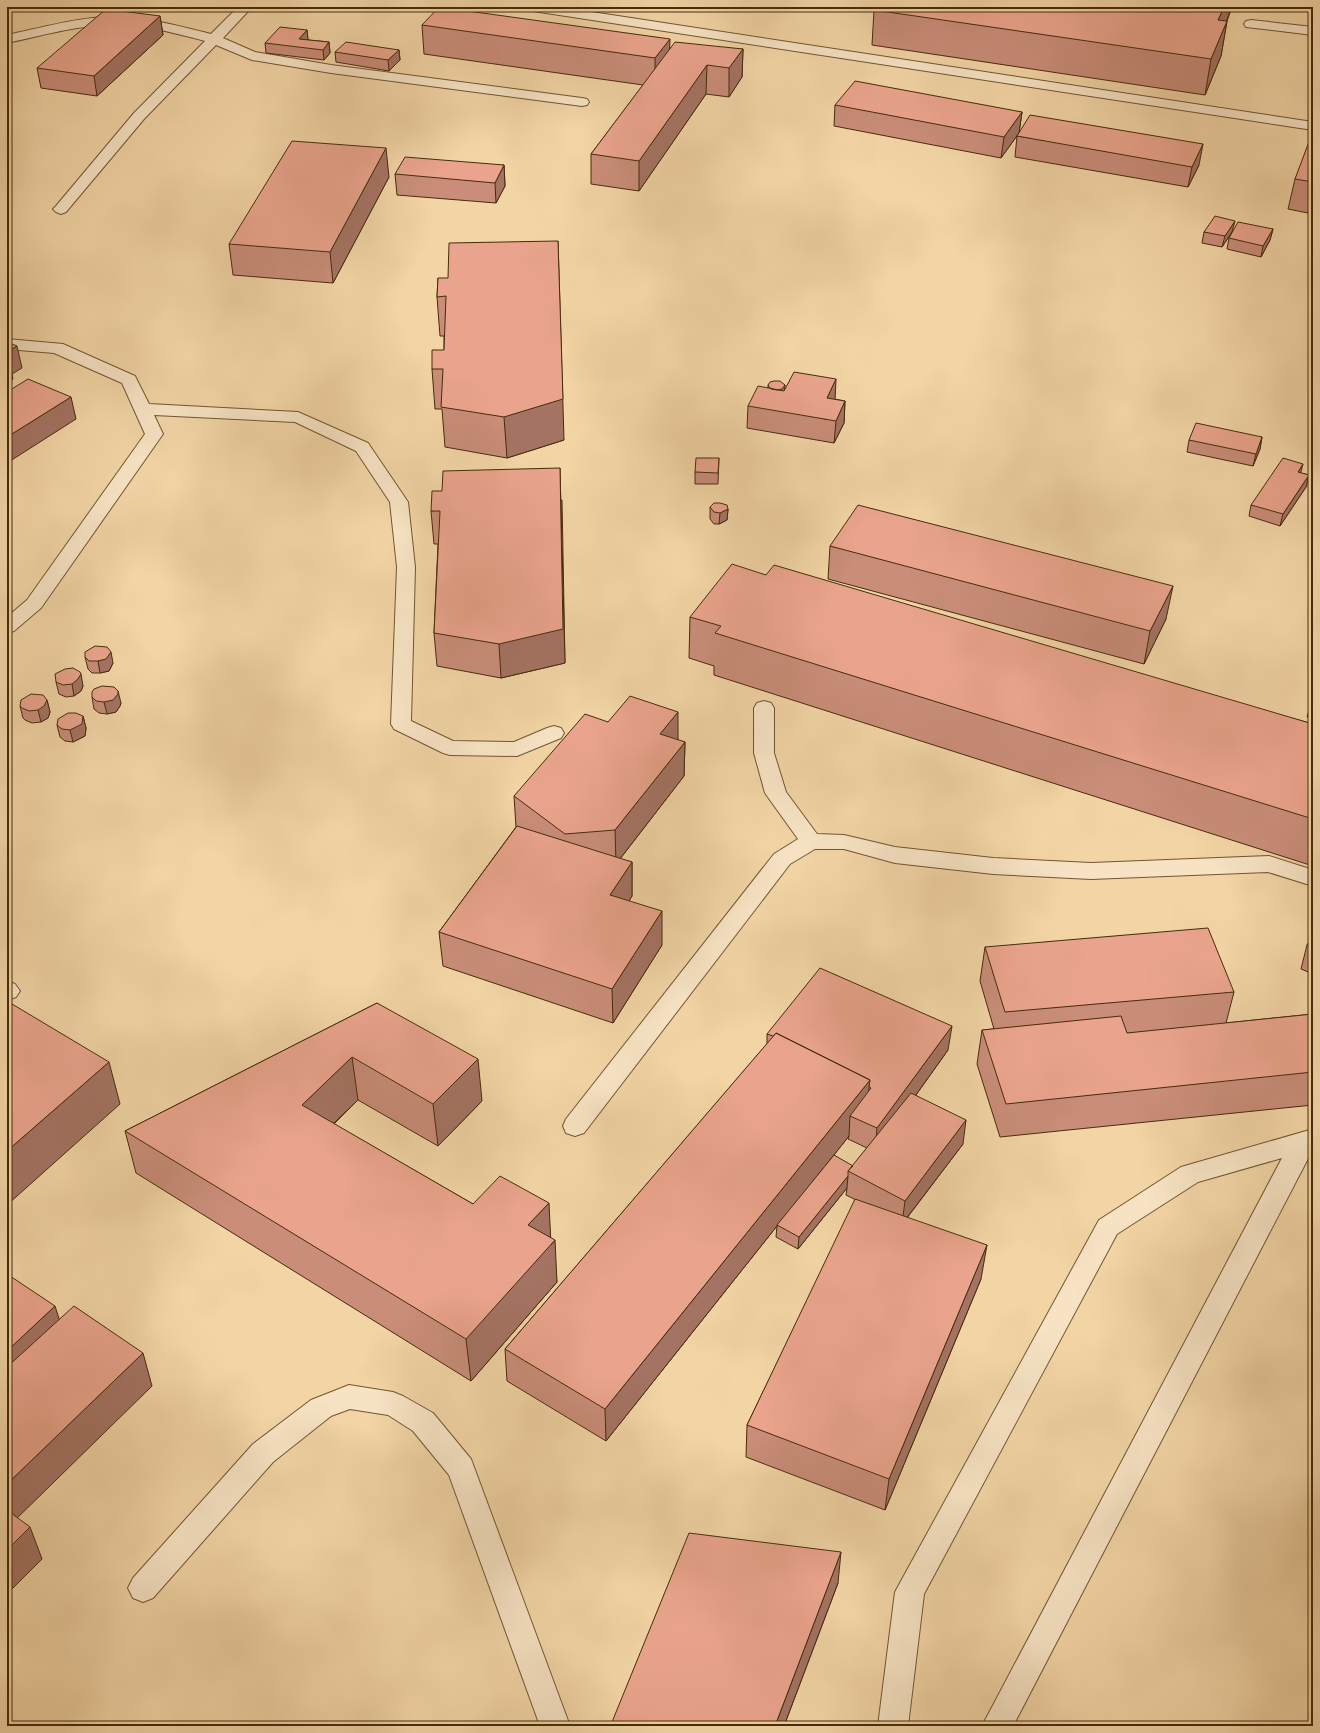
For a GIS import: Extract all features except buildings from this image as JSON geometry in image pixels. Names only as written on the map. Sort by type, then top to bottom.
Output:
[{"type":"street","points":[[62,209],[139,116],[245,7]]},
{"type":"street","points":[[533,7],[1313,126]]},
{"type":"street","points":[[7,39],[52,29],[104,21],[125,21],[162,26],[214,39],[252,56],[300,64],[582,102]]},
{"type":"street","points":[[1251,24],[1313,31]]},
{"type":"street","points":[[7,344],[58,348],[129,380],[154,434],[34,604],[7,627]]},
{"type":"street","points":[[142,409],[298,418],[362,447],[399,502],[406,567],[400,724],[450,748],[517,749],[554,733]]},
{"type":"street","points":[[764,708],[764,753],[776,793],[811,841]]},
{"type":"street","points":[[575,1126],[782,859],[811,841],[844,842],[895,855],[993,866],[1091,871],[1269,864],[1313,878]]},
{"type":"street","points":[[894,1726],[910,1592],[1108,1227],[1190,1174],[1308,1140]]},
{"type":"street","points":[[997,1726],[1308,1140]]},
{"type":"street","points":[[143,1588],[263,1453],[321,1408],[349,1397],[392,1404],[423,1422],[460,1468],[555,1726]]}]
